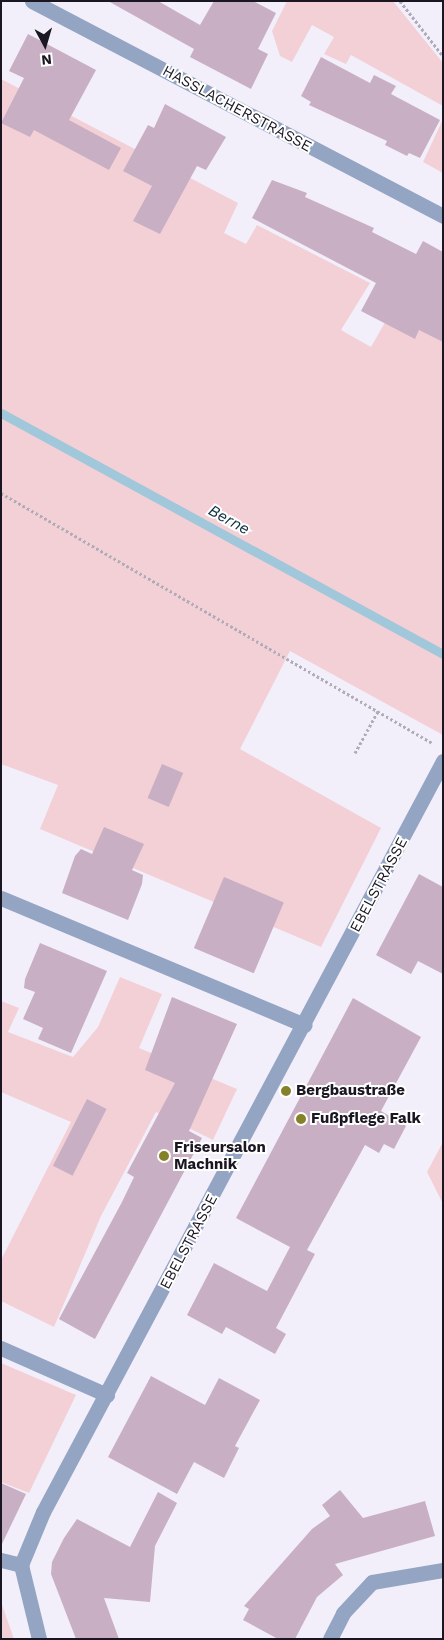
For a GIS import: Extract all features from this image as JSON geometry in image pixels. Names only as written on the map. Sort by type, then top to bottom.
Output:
[{"type":"street","name":"HASSLACHERSTRASSE","points":[[32,1],[443,216]]},
{"type":"street","name":"EBELSTRASSE","points":[[21,1565],[43,1512],[305,1025],[443,761]]},
{"type":"street","points":[[1,898],[305,1025]]},
{"type":"street","points":[[1,1348],[107,1395]]},
{"type":"street","points":[[1,1560],[21,1565],[39,1639]]},
{"type":"street","points":[[335,1637],[343,1613],[372,1582],[443,1570]]},
{"type":"path","points":[[400,1],[443,56]]},
{"type":"path","points":[[1,493],[436,745]]},
{"type":"path","points":[[355,753],[378,711]]},
{"type":"shaded area","points":[[287,1],[393,1],[443,63],[443,106],[351,55],[346,64],[324,54],[334,37],[312,25],[292,62],[280,56],[272,31]]},
{"type":"shaded area","points":[[1,79],[238,203],[224,233],[246,244],[257,225],[370,283],[341,330],[371,347],[400,296],[443,316],[443,735],[290,651],[240,749],[381,828],[321,947],[40,829],[58,785],[1,764]]},
{"type":"shaded area","points":[[443,119],[443,173],[423,162]]},
{"type":"shaded area","points":[[120,977],[162,994],[139,1048],[237,1089],[213,1140],[156,1112],[101,1216],[54,1327],[1,1301],[1,1260],[71,1122],[1,1092],[1,1001],[19,1008],[8,1032],[73,1057],[98,1027]]},
{"type":"shaded area","points":[[443,1142],[443,1204],[427,1172]]},
{"type":"shaded area","points":[[1,1363],[76,1395],[29,1493],[1,1482]]},
{"type":"shaded area","points":[[1,1602],[14,1639],[1,1639]]},
{"type":"building","points":[[108,1],[158,1],[200,25],[214,1],[253,1],[276,13],[258,49],[268,54],[251,89],[190,57],[194,49]]},
{"type":"building","points":[[28,34],[96,70],[69,120],[121,148],[109,170],[34,130],[30,137],[1,123],[24,78],[9,71]]},
{"type":"building","points":[[321,57],[370,83],[374,75],[396,86],[391,94],[440,120],[420,158],[409,153],[407,156],[385,145],[387,141],[309,105],[311,102],[301,96]]},
{"type":"building","points":[[165,104],[226,137],[206,170],[197,166],[160,234],[133,221],[152,186],[123,171],[148,125],[154,128]]},
{"type":"building","points":[[272,180],[307,193],[305,197],[374,228],[372,232],[416,254],[423,241],[443,252],[443,342],[419,330],[415,339],[361,311],[376,283],[252,218]]},
{"type":"building","points":[[162,764],[183,773],[169,807],[148,798]]},
{"type":"building","points":[[104,827],[144,844],[132,870],[143,875],[142,884],[128,920],[62,893],[75,856],[81,849],[92,854]]},
{"type":"building","points":[[419,874],[443,887],[443,974],[418,961],[411,974],[376,955]]},
{"type":"building","points":[[224,877],[284,902],[254,973],[194,948]]},
{"type":"building","points":[[40,943],[107,971],[71,1053],[38,1039],[43,1028],[23,1019],[35,992],[24,988],[25,979]]},
{"type":"building","points":[[172,997],[237,1024],[189,1131],[202,1138],[95,1339],[59,1319],[122,1202],[134,1177],[127,1173],[175,1083],[145,1070]]},
{"type":"building","points":[[353,998],[421,1037],[381,1111],[406,1126],[394,1149],[384,1144],[379,1153],[365,1145],[307,1250],[315,1254],[276,1328],[286,1334],[275,1354],[226,1327],[222,1334],[187,1315],[214,1263],[267,1291],[290,1247],[236,1218]]},
{"type":"building","points":[[87,1099],[107,1109],[73,1176],[53,1166]]},
{"type":"building","points":[[151,1376],[205,1405],[219,1378],[260,1400],[235,1446],[239,1448],[224,1478],[194,1462],[177,1494],[108,1457]]},
{"type":"building","points":[[1,1483],[26,1494],[1,1546]]},
{"type":"building","points":[[340,1490],[363,1518],[425,1501],[435,1536],[335,1564],[343,1575],[317,1597],[295,1639],[278,1639],[243,1620],[249,1609],[244,1606],[312,1529],[330,1516],[322,1505]]},
{"type":"building","points":[[158,1492],[177,1503],[155,1546],[150,1602],[104,1598],[119,1639],[76,1639],[51,1574],[52,1562],[64,1538],[77,1519],[130,1547]]},
{"type":"waterway","name":"Berne","points":[[1,413],[443,654]]},
{"type":"place","name":"Bergbaustraße","points":[[286,1091]]},
{"type":"place","name":"Fußpflege Falk","points":[[301,1119]]},
{"type":"place","name":"Friseursalon Machnik","points":[[164,1156]]}]
